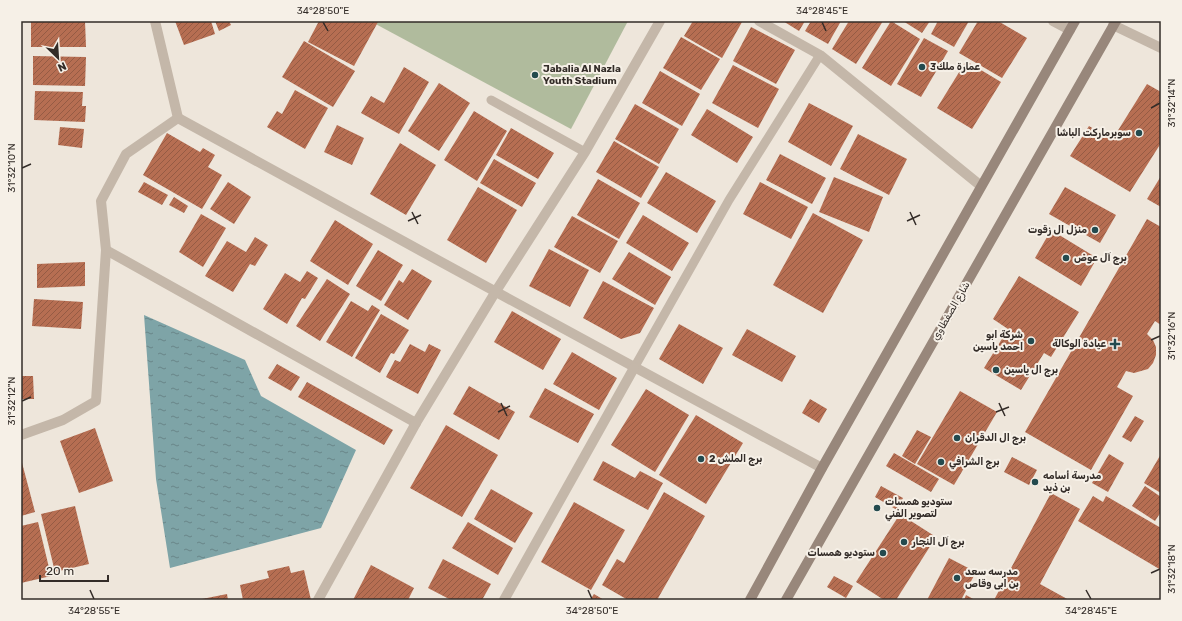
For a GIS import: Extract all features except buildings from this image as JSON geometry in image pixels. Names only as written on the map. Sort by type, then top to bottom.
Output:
[{"type":"main road","name":"شارع الصفطاوي","points":[[786,600],[1114,23]]},
{"type":"main road","points":[[750,600],[822,468],[1073,26]]},
{"type":"street","points":[[155,21],[178,118],[634,368],[822,468]]},
{"type":"street","points":[[318,600],[416,423],[496,291],[586,152],[660,21]]},
{"type":"street","points":[[759,21],[820,55],[981,186]]},
{"type":"street","points":[[1053,21],[1073,26]]},
{"type":"street","points":[[1114,23],[1161,48]]},
{"type":"street","points":[[21,435],[63,420],[96,401],[106,250],[101,201],[126,154],[178,118]]},
{"type":"street","points":[[106,250],[416,423]]},
{"type":"street","points":[[504,600],[634,368]]},
{"type":"lane","points":[[634,368],[729,200],[820,55]]},
{"type":"lane","points":[[491,100],[586,152]]},
{"type":"green space","name":"Jabalia Al Nazla Youth Stadium","points":[[370,21],[628,21],[571,129]]},
{"type":"water","points":[[144,315],[245,360],[261,396],[356,450],[321,528],[170,568],[156,479]]},
{"type":"place","name":"عمارة ملك3","points":[[922,67]]},
{"type":"place","name":"Jabalia Al Nazla Youth Stadium","points":[[535,75]]},
{"type":"place","name":"سوبرماركت الباشا","points":[[1139,133]]},
{"type":"place","name":"منزل ال زقوت","points":[[1095,230]]},
{"type":"place","name":"برج آل عوض","points":[[1066,258]]},
{"type":"place","name":"شركة ابو احمد ياسين","points":[[1031,341]]},
{"type":"place","name":"عيادة الوكالة","points":[[1115,344]]},
{"type":"place","name":"برج ال ياسين","points":[[996,370]]},
{"type":"place","name":"برج ال الدقران","points":[[957,438]]},
{"type":"place","name":"برج الملش 2","points":[[701,459]]},
{"type":"place","name":"برج الشرافي","points":[[941,462]]},
{"type":"place","name":"مدرسة أسامه بن ذيد","points":[[1035,482]]},
{"type":"place","name":"ستوديو همسات لتصوير الفني","points":[[877,508]]},
{"type":"place","name":"برج آل النجار","points":[[904,542]]},
{"type":"place","name":"ستوديو همسات","points":[[883,553]]},
{"type":"place","name":"مدرسه سعد بن ابى وقاص","points":[[957,578]]}]
